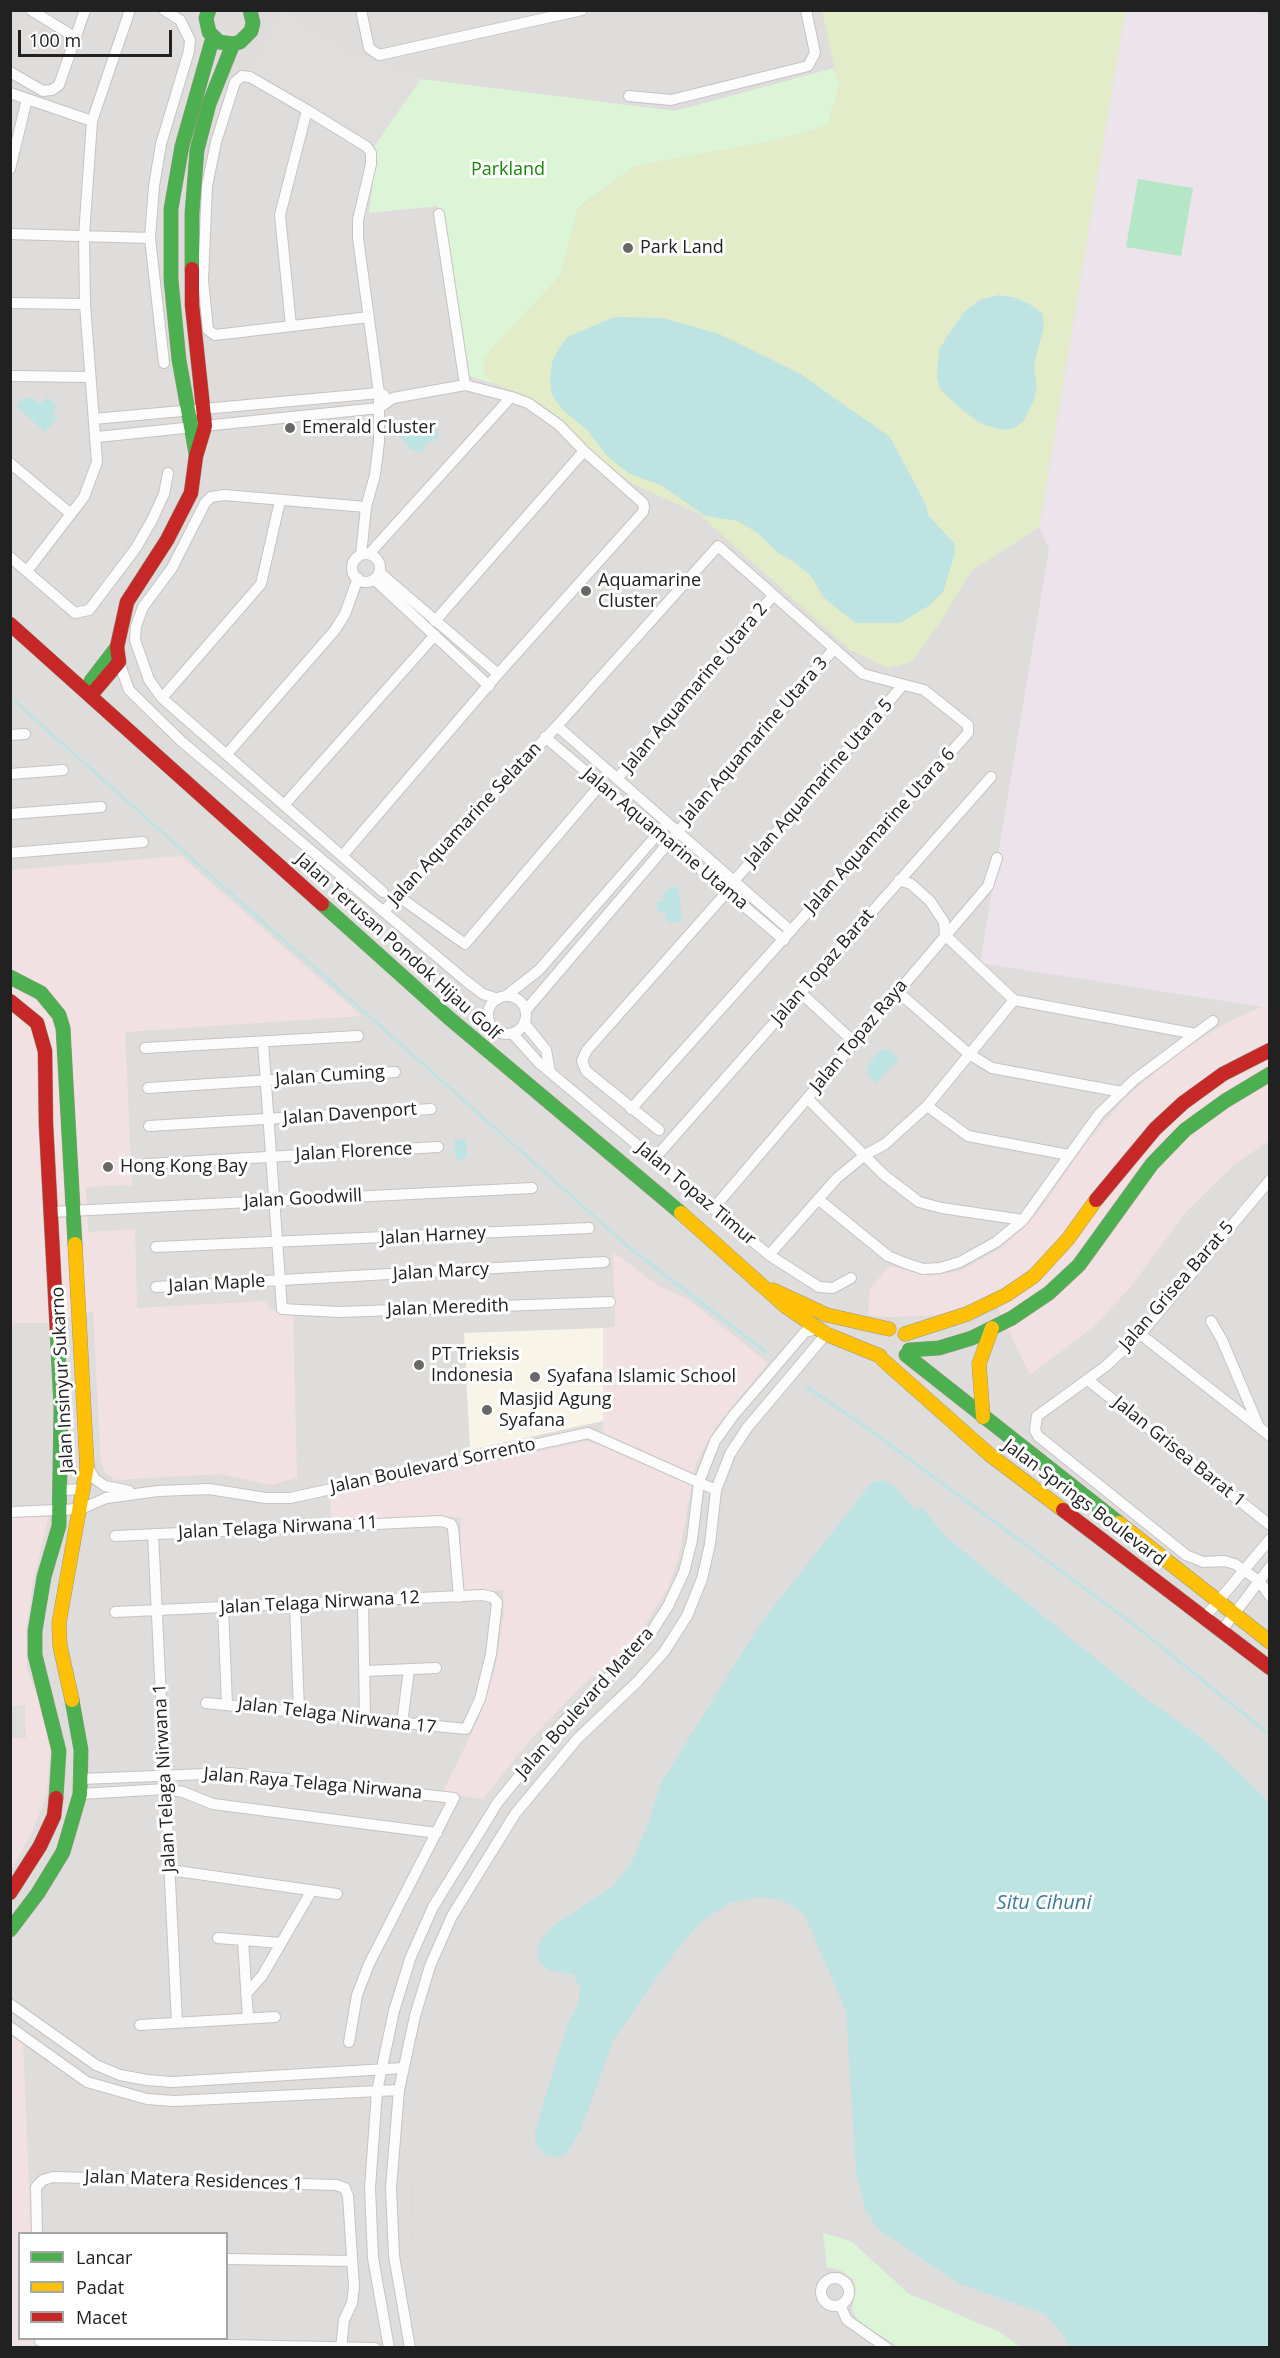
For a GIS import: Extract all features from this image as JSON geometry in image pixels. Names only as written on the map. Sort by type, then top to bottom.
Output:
[{"type":"main road","points":[[203,13],[213,38],[226,44],[233,44],[240,42],[250,31],[253,23],[250,10]]},
{"type":"main road","points":[[196,456],[189,427],[179,360],[171,280],[171,209],[184,136],[213,38]]},
{"type":"main road","points":[[88,693],[117,647],[128,602],[167,540],[191,493],[196,456],[205,426],[193,322],[192,213],[197,150],[209,104],[233,44]]},
{"type":"main road","name":"Jalan Terusan Pondok Hijau Golf","points":[[10,624],[449,1018],[768,1288],[785,1306],[821,1331],[881,1358]]},
{"type":"main road","points":[[88,693],[119,662],[117,647]]},
{"type":"main road","name":"Jalan Insinyur Sukarno","points":[[10,977],[29,984],[52,1006],[63,1028],[87,1466],[85,1489],[59,1623],[60,1646],[76,1717],[80,1786],[63,1852],[43,1887],[10,1930]]},
{"type":"main road","name":"Jalan Insinyur Sukarno","points":[[10,1000],[30,1015],[42,1039],[57,1339],[61,1490],[59,1526],[44,1577],[35,1630],[35,1655],[59,1751],[54,1816],[40,1846],[10,1893]]},
{"type":"main road","points":[[1268,1078],[1185,1130],[1152,1164],[1079,1266],[1049,1293],[972,1338],[907,1353],[894,1362],[881,1358],[876,1349],[881,1333],[889,1329],[910,1332],[967,1314],[1006,1295],[1034,1276],[1068,1239],[1102,1192],[1155,1129],[1183,1103],[1223,1074],[1269,1050]]},
{"type":"main road","name":"Jalan Terusan Pondok Hijau Golf","points":[[768,1288],[814,1311],[889,1329]]},
{"type":"main road","points":[[821,1331],[845,1320]]},
{"type":"main road","points":[[983,1417],[979,1364],[992,1328]]},
{"type":"main road","points":[[910,1332],[915,1341],[924,1349]]},
{"type":"main road","points":[[907,1353],[910,1332]]},
{"type":"main road","points":[[57,1339],[80,1338]]},
{"type":"main road","name":"Jalan Springs Boulevard","points":[[907,1353],[983,1417],[1219,1600],[1269,1642]]},
{"type":"main road","name":"Jalan Springs Boulevard","points":[[881,1358],[990,1455],[1269,1668]]},
{"type":"main road","points":[[909,1383],[925,1369]]},
{"type":"street","points":[[32,10],[76,38]]},
{"type":"street","points":[[10,72],[43,91],[52,90],[63,78],[85,10]]},
{"type":"street","points":[[27,572],[90,485],[97,462],[97,437],[89,377],[84,236],[92,121],[130,10]]},
{"type":"street","points":[[164,10],[180,20],[187,30],[189,51],[162,144],[154,186],[150,237],[164,363]]},
{"type":"street","points":[[361,10],[369,48],[374,54],[385,55],[582,10]]},
{"type":"street","points":[[629,96],[665,100],[808,66],[815,53],[806,10]]},
{"type":"street","points":[[365,555],[366,507],[375,475],[379,393],[358,220],[371,164],[371,153],[367,147],[307,110],[250,77],[242,76],[235,82],[216,142],[207,186],[203,280],[210,333],[215,335],[369,317]]},
{"type":"street","points":[[10,93],[92,121]]},
{"type":"street","points":[[10,169],[27,99]]},
{"type":"street","points":[[291,326],[280,215],[307,110]]},
{"type":"street","points":[[440,214],[465,385]]},
{"type":"street","points":[[10,234],[150,237]]},
{"type":"street","points":[[10,303],[85,304]]},
{"type":"street","points":[[10,376],[89,377]]},
{"type":"street","points":[[97,437],[379,408],[393,398],[465,385],[528,404],[559,424],[584,451],[643,503],[643,512],[498,674],[343,855]]},
{"type":"street","points":[[94,419],[205,411],[379,393],[393,398]]},
{"type":"street","points":[[377,576],[366,582],[358,578],[352,568],[355,561],[365,555],[511,397]]},
{"type":"street","points":[[435,621],[584,451]]},
{"type":"street","points":[[10,463],[71,514]]},
{"type":"street","points":[[10,557],[75,613],[89,610],[135,548],[152,520],[164,494],[168,473]]},
{"type":"street","points":[[366,507],[224,495],[211,497],[205,502],[172,568],[148,598],[136,626],[135,640],[149,680],[162,698],[383,892]]},
{"type":"street","points":[[162,698],[261,584],[280,501]]},
{"type":"street","name":"Jalan Aquamarine Selatan","points":[[384,911],[557,726],[718,546],[772,597]]},
{"type":"street","points":[[365,555],[379,563],[377,576]]},
{"type":"street","points":[[377,576],[498,674]]},
{"type":"street","points":[[377,576],[489,686]]},
{"type":"street","points":[[227,754],[335,630],[345,614],[358,578]]},
{"type":"street","points":[[772,597],[863,674],[903,685]]},
{"type":"street","name":"Jalan Aquamarine Utara 2","points":[[617,779],[772,597]]},
{"type":"street","points":[[285,804],[435,635]]},
{"type":"street","name":"Jalan Aquamarine Utara 3","points":[[526,1010],[832,650]]},
{"type":"street","points":[[119,662],[129,690],[137,700],[227,782],[483,994],[498,1001],[518,1000],[526,1010],[524,1023],[513,1034],[503,1034],[492,1026],[488,1014],[498,1001],[539,970],[667,823]]},
{"type":"street","name":"Jalan Aquamarine Utara 6","points":[[631,1109],[969,731],[968,725],[924,690],[903,685]]},
{"type":"street","name":"Jalan Aquamarine Utara 5","points":[[734,881],[903,685]]},
{"type":"street","name":"Jalan Aquamarine Utama","points":[[557,726],[734,881],[787,935]]},
{"type":"street","points":[[10,735],[25,734]]},
{"type":"street","name":"Jalan Aquamarine Utama","points":[[546,737],[727,891],[787,935]]},
{"type":"street","points":[[10,774],[63,770]]},
{"type":"street","name":"Jalan Topaz Barat","points":[[656,1158],[991,777]]},
{"type":"street","points":[[398,896],[463,945],[601,784]]},
{"type":"street","points":[[10,814],[101,807]]},
{"type":"street","points":[[10,853],[143,842]]},
{"type":"street","name":"Jalan Topaz Raya","points":[[713,1209],[988,886],[997,858]]},
{"type":"street","points":[[899,880],[911,884],[930,901],[944,922],[945,935],[1014,1000],[1196,1034]]},
{"type":"street","points":[[659,1130],[586,1071],[583,1059],[587,1050],[727,891]]},
{"type":"street","points":[[897,991],[969,1054],[1005,1072],[1122,1092]]},
{"type":"street","points":[[801,993],[854,1042]]},
{"type":"street","points":[[769,1255],[837,1178],[864,1155],[885,1144],[927,1106],[1014,1000]]},
{"type":"street","points":[[818,1199],[888,1256],[923,1269],[940,1268],[960,1262],[996,1242],[1023,1220],[1099,1114],[1122,1092],[1213,1021]]},
{"type":"street","points":[[524,1023],[546,1050],[550,1071]]},
{"type":"street","name":"Jalan Topaz Timur","points":[[513,1034],[539,1063],[656,1158],[769,1255],[819,1287],[833,1288],[851,1278]]},
{"type":"street","points":[[145,1048],[358,1036]]},
{"type":"street","points":[[263,1042],[279,1281]]},
{"type":"street","name":"Jalan Cuming","points":[[148,1088],[395,1072]]},
{"type":"street","points":[[807,1098],[895,1186],[919,1202],[929,1206],[1023,1220]]},
{"type":"street","points":[[927,1106],[968,1137],[1069,1155]]},
{"type":"street","name":"Jalan Davenport","points":[[149,1126],[431,1109]]},
{"type":"street","name":"Jalan Florence","points":[[147,1164],[438,1147]]},
{"type":"street","name":"Jalan Grisea Barat 5","points":[[1245,1569],[1224,1561],[1203,1562],[1186,1555],[1038,1436],[1035,1430],[1037,1416],[1088,1380],[1140,1334],[1269,1179]]},
{"type":"street","name":"Jalan Goodwill","points":[[50,1212],[532,1188]]},
{"type":"street","name":"Jalan Harney","points":[[156,1248],[590,1228]]},
{"type":"street","name":"Jalan Marcy","points":[[279,1281],[604,1262]]},
{"type":"street","name":"Jalan Maple","points":[[156,1287],[279,1281]]},
{"type":"street","name":"Jalan Meredith","points":[[279,1281],[280,1305],[286,1311],[610,1302]]},
{"type":"street","points":[[1211,1321],[1222,1340],[1259,1428]]},
{"type":"street","name":"Jalan Boulevard Matera","points":[[389,2348],[373,2258],[370,2188],[377,2091],[410,1959],[433,1907],[482,1827],[562,1723],[623,1666],[654,1628],[684,1572],[692,1540],[699,1482],[715,1442],[733,1416],[805,1332],[821,1331]]},
{"type":"street","name":"Jalan Boulevard Matera","points":[[410,2348],[394,2256],[391,2188],[399,2090],[430,1966],[452,1916],[499,1839],[578,1737],[638,1681],[671,1641],[687,1616],[702,1579],[710,1544],[716,1490],[730,1454],[821,1331]]},
{"type":"street","points":[[1140,1334],[1269,1436]]},
{"type":"street","name":"Jalan Grisea Barat 1","points":[[1088,1380],[1269,1525]]},
{"type":"street","name":"Jalan Boulevard Sorrento","points":[[81,1509],[99,1500],[138,1492],[209,1489],[266,1498],[290,1498],[588,1433],[716,1490]]},
{"type":"street","name":"Jalan Boulevard Sorrento","points":[[87,1466],[95,1479],[105,1486],[138,1492]]},
{"type":"street","points":[[61,1490],[85,1489]]},
{"type":"street","points":[[10,1512],[81,1509]]},
{"type":"street","name":"Jalan Telaga Nirwana 11","points":[[115,1536],[441,1521],[451,1524],[453,1528],[459,1597]]},
{"type":"street","name":"Jalan Telaga Nirwana 1","points":[[153,1534],[177,2023]]},
{"type":"street","points":[[1205,1617],[1269,1539]]},
{"type":"street","points":[[1222,1630],[1269,1567]]},
{"type":"street","points":[[1245,1569],[1259,1581],[1269,1596]]},
{"type":"street","name":"Jalan Telaga Nirwana 12","points":[[115,1612],[483,1595],[495,1599],[498,1610],[491,1654],[480,1699],[466,1730]]},
{"type":"street","points":[[363,1602],[365,1718]]},
{"type":"street","points":[[295,1605],[299,1710]]},
{"type":"street","points":[[223,1608],[227,1704]]},
{"type":"street","points":[[654,1628],[671,1641]]},
{"type":"street","points":[[365,1671],[436,1668]]},
{"type":"street","points":[[402,1723],[409,1670]]},
{"type":"street","name":"Jalan Telaga Nirwana 17","points":[[207,1703],[299,1710],[466,1730]]},
{"type":"street","points":[[536,1754],[553,1767]]},
{"type":"street","name":"Jalan Raya Telaga Nirwana","points":[[230,1773],[454,1797],[437,1833],[213,1804],[183,1791],[139,1791],[80,1786],[136,1776],[230,1773]]},
{"type":"street","points":[[482,1827],[499,1839]]},
{"type":"street","points":[[349,2042],[357,1995],[369,1964],[437,1833]]},
{"type":"street","points":[[170,1870],[337,1894]]},
{"type":"street","points":[[246,1994],[262,1976],[312,1890]]},
{"type":"street","points":[[218,1938],[281,1943]]},
{"type":"street","points":[[243,1940],[248,2018]]},
{"type":"street","points":[[10,2004],[96,2065],[120,2075],[172,2082],[403,2068]]},
{"type":"street","points":[[140,2025],[275,2017]]},
{"type":"street","points":[[10,2027],[87,2082],[147,2099],[200,2100],[399,2090]]},
{"type":"street","points":[[198,2080],[200,2100]]},
{"type":"street","name":"Jalan Matera Residences 1","points":[[37,2232],[36,2187],[43,2180],[54,2177],[336,2185],[345,2188],[348,2196],[352,2261]]},
{"type":"street","points":[[370,2188],[391,2188]]},
{"type":"street","points":[[228,2259],[352,2261],[352,2303],[344,2320],[341,2347]]},
{"type":"street","points":[[840,2305],[847,2320],[887,2348]]},
{"type":"street","points":[[40,2342],[375,2348]]},
{"type":"shaded area","points":[[283,10],[295,26],[347,55],[421,79],[373,148],[248,75]]},
{"type":"shaded area","points":[[1245,10],[1269,15],[1269,1008],[980,963],[1049,549],[1039,527],[1125,11]]},
{"type":"shaded area","points":[[10,11],[1269,11],[1269,2347],[11,2347]]},
{"type":"shaded area","points":[[181,856],[362,1016],[125,1032],[132,1185],[86,1187],[88,1232],[135,1229],[137,1308],[267,1301],[269,1309],[293,1315],[297,1478],[271,1485],[221,1474],[115,1480],[106,1473],[101,1464],[93,1311],[47,1323],[11,1323],[11,870]]},
{"type":"shaded area","points":[[1261,1007],[1269,1008],[1269,1141],[1235,1164],[1187,1211],[1130,1288],[1093,1327],[1030,1375],[992,1296],[938,1315],[888,1317],[868,1315],[870,1288],[890,1266],[930,1276],[959,1271],[1002,1248],[1038,1213],[1087,1142],[1128,1095],[1179,1053],[1222,1025]]},
{"type":"shaded area","points":[[613,1252],[659,1286],[689,1300],[768,1363],[715,1428],[696,1463],[678,1560],[668,1588],[646,1624],[622,1652],[585,1683],[531,1739],[483,1799],[442,1793],[479,1718],[495,1669],[504,1612],[503,1590],[467,1592],[460,1587],[461,1517],[331,1523],[330,1494],[348,1488],[384,1486],[587,1441],[603,1446],[603,1328],[615,1327]]},
{"type":"shaded area","name":"Syafana Islamic School","points":[[603,1328],[603,1421],[470,1450],[464,1333]]},
{"type":"shaded area","points":[[49,1515],[33,1582],[26,1629],[27,1670],[40,1703],[50,1743],[47,1794],[30,1837],[11,1869],[11,1517]]},
{"type":"shaded area","points":[[25,1705],[26,1738],[11,1738],[11,1706]]},
{"type":"shaded area","points":[[470,1910],[488,1914],[492,1951],[514,1997],[537,2010],[522,2051],[522,2080],[506,2116],[501,2149],[503,2174],[540,2213],[604,2176],[613,2164],[667,2032],[721,1961],[768,1950],[793,2027],[823,2233],[696,2347],[427,2347],[415,2291],[409,2232],[410,2159],[422,2046],[439,1977]]},
{"type":"shaded area","points":[[10,2035],[23,2043],[31,2232],[18,2232],[18,2340],[35,2340],[36,2347],[11,2347]]},
{"type":"green space","name":"Parkland","points":[[283,10],[295,26],[347,55],[421,79],[675,111],[834,68],[839,86],[827,125],[782,139],[634,166],[578,208],[560,276],[484,357],[484,371],[492,383],[463,374],[438,206],[369,213],[376,161]]},
{"type":"green space","points":[[822,11],[1125,11],[1039,527],[971,571],[942,620],[911,662],[888,668],[850,650],[699,514],[633,484],[600,459],[558,417],[517,392],[492,383],[484,371],[484,357],[560,276],[578,209],[634,166],[782,139],[827,125],[839,86]]},
{"type":"green space","points":[[1138,179],[1193,188],[1181,256],[1126,247]]},
{"type":"green space","points":[[823,2233],[851,2241],[909,2294],[1000,2332],[1020,2347],[897,2346],[858,2321],[852,2309],[856,2289],[853,2279],[840,2270],[827,2267]]},
{"type":"water","points":[[999,295],[1017,298],[1031,305],[1042,313],[1044,326],[1034,365],[1037,387],[1033,402],[1024,420],[1015,428],[1001,430],[980,423],[961,409],[940,389],[937,378],[939,349],[964,312],[980,300]]},
{"type":"water","points":[[615,317],[663,318],[719,334],[799,373],[890,437],[926,505],[928,515],[954,543],[955,553],[943,592],[927,607],[900,623],[855,623],[823,597],[812,577],[796,563],[777,552],[759,534],[738,521],[705,516],[661,485],[630,474],[608,457],[587,430],[563,410],[552,395],[550,379],[552,362],[559,348],[569,336]]},
{"type":"water","points":[[47,397],[58,407],[53,413],[58,418],[45,432],[16,406],[22,399],[33,398],[40,404]]},
{"type":"water","points":[[416,420],[432,426],[439,433],[437,440],[425,444],[424,450],[420,452],[411,450],[399,435],[400,426],[404,422]]},
{"type":"water","points":[[672,886],[678,888],[682,917],[677,923],[665,919],[666,912],[659,913],[656,907],[658,901],[664,901],[663,894]]},
{"type":"water","points":[[888,1048],[899,1059],[876,1083],[867,1074],[869,1071],[866,1068],[879,1051]]},
{"type":"water","points":[[466,1139],[467,1156],[459,1161],[455,1156],[454,1140]]},
{"type":"water","name":"Situ Cihuni","points":[[882,1480],[892,1484],[915,1510],[922,1507],[947,1538],[1137,1692],[1207,1742],[1269,1802],[1269,2347],[1069,2347],[1064,2336],[1045,2314],[957,2283],[878,2229],[865,2209],[856,2172],[846,2011],[804,1914],[782,1900],[759,1897],[729,1903],[700,1923],[675,1952],[613,2041],[581,2130],[566,2154],[557,2157],[543,2154],[536,2144],[535,2131],[568,2023],[578,2004],[580,1988],[573,1974],[549,1971],[540,1963],[537,1952],[541,1939],[553,1926],[614,1885],[632,1861],[646,1829],[661,1783],[760,1624],[872,1482]]},
{"type":"waterway","points":[[10,697],[631,1249],[766,1352]]},
{"type":"waterway","points":[[807,1387],[870,1430],[1133,1624],[1270,1735]]},
{"type":"traffic: fast","points":[[209,10],[206,18],[209,32],[219,42],[233,44],[240,42],[251,31],[253,23],[250,10]]},
{"type":"traffic: fast","points":[[196,454],[179,360],[171,280],[171,209],[182,146],[213,37]]},
{"type":"traffic: fast","points":[[192,269],[192,213],[197,150],[209,104],[233,44]]},
{"type":"traffic: fast","points":[[91,681],[117,647]]},
{"type":"traffic: fast","points":[[322,904],[449,1018],[681,1213]]},
{"type":"traffic: fast","points":[[10,977],[41,993],[59,1015],[63,1028],[75,1244]]},
{"type":"traffic: fast","points":[[909,1350],[939,1348],[972,1338],[1012,1318],[1049,1293],[1079,1265],[1152,1164],[1185,1130],[1225,1101],[1270,1074]]},
{"type":"traffic: fast","points":[[56,1798],[59,1751],[35,1655],[35,1631],[44,1577],[59,1526],[61,1408],[57,1331]]},
{"type":"traffic: fast","points":[[906,1355],[1119,1523]]},
{"type":"traffic: fast","points":[[10,1930],[38,1893],[63,1852],[80,1794],[81,1750],[72,1700]]},
{"type":"traffic: slow","points":[[905,1334],[967,1314],[1006,1295],[1034,1276],[1068,1239],[1096,1200]]},
{"type":"traffic: slow","points":[[681,1213],[785,1306],[826,1334],[880,1356]]},
{"type":"traffic: slow","points":[[72,1700],[60,1646],[59,1623],[87,1466],[75,1244]]},
{"type":"traffic: slow","points":[[773,1290],[827,1315],[889,1329]]},
{"type":"traffic: slow","points":[[983,1417],[979,1364],[992,1328]]},
{"type":"traffic: slow","points":[[883,1360],[990,1455],[1063,1510]]},
{"type":"traffic: slow","points":[[1119,1523],[1270,1642]]},
{"type":"traffic: jam","points":[[91,695],[119,662],[117,647],[127,602],[167,540],[191,493],[196,456],[205,426],[192,305],[192,269]]},
{"type":"traffic: jam","points":[[10,624],[322,904]]},
{"type":"traffic: jam","points":[[10,1001],[37,1023],[45,1051],[46,1125],[57,1331]]},
{"type":"traffic: jam","points":[[1096,1200],[1155,1129],[1183,1103],[1223,1074],[1270,1050]]},
{"type":"traffic: jam","points":[[1063,1510],[1270,1668]]},
{"type":"traffic: jam","points":[[10,1893],[40,1846],[54,1816],[56,1798]]},
{"type":"place","name":"Park Land","points":[[628,248]]},
{"type":"place","name":"Emerald Cluster","points":[[290,428]]},
{"type":"place","name":"Aquamarine Cluster","points":[[586,591]]},
{"type":"place","name":"Hong Kong Bay","points":[[108,1167]]},
{"type":"place","name":"PT Trieksis Indonesia","points":[[419,1365]]},
{"type":"place","name":"Syafana Islamic School","points":[[535,1377]]},
{"type":"place","name":"Masjid Agung Syafana","points":[[487,1410]]}]
